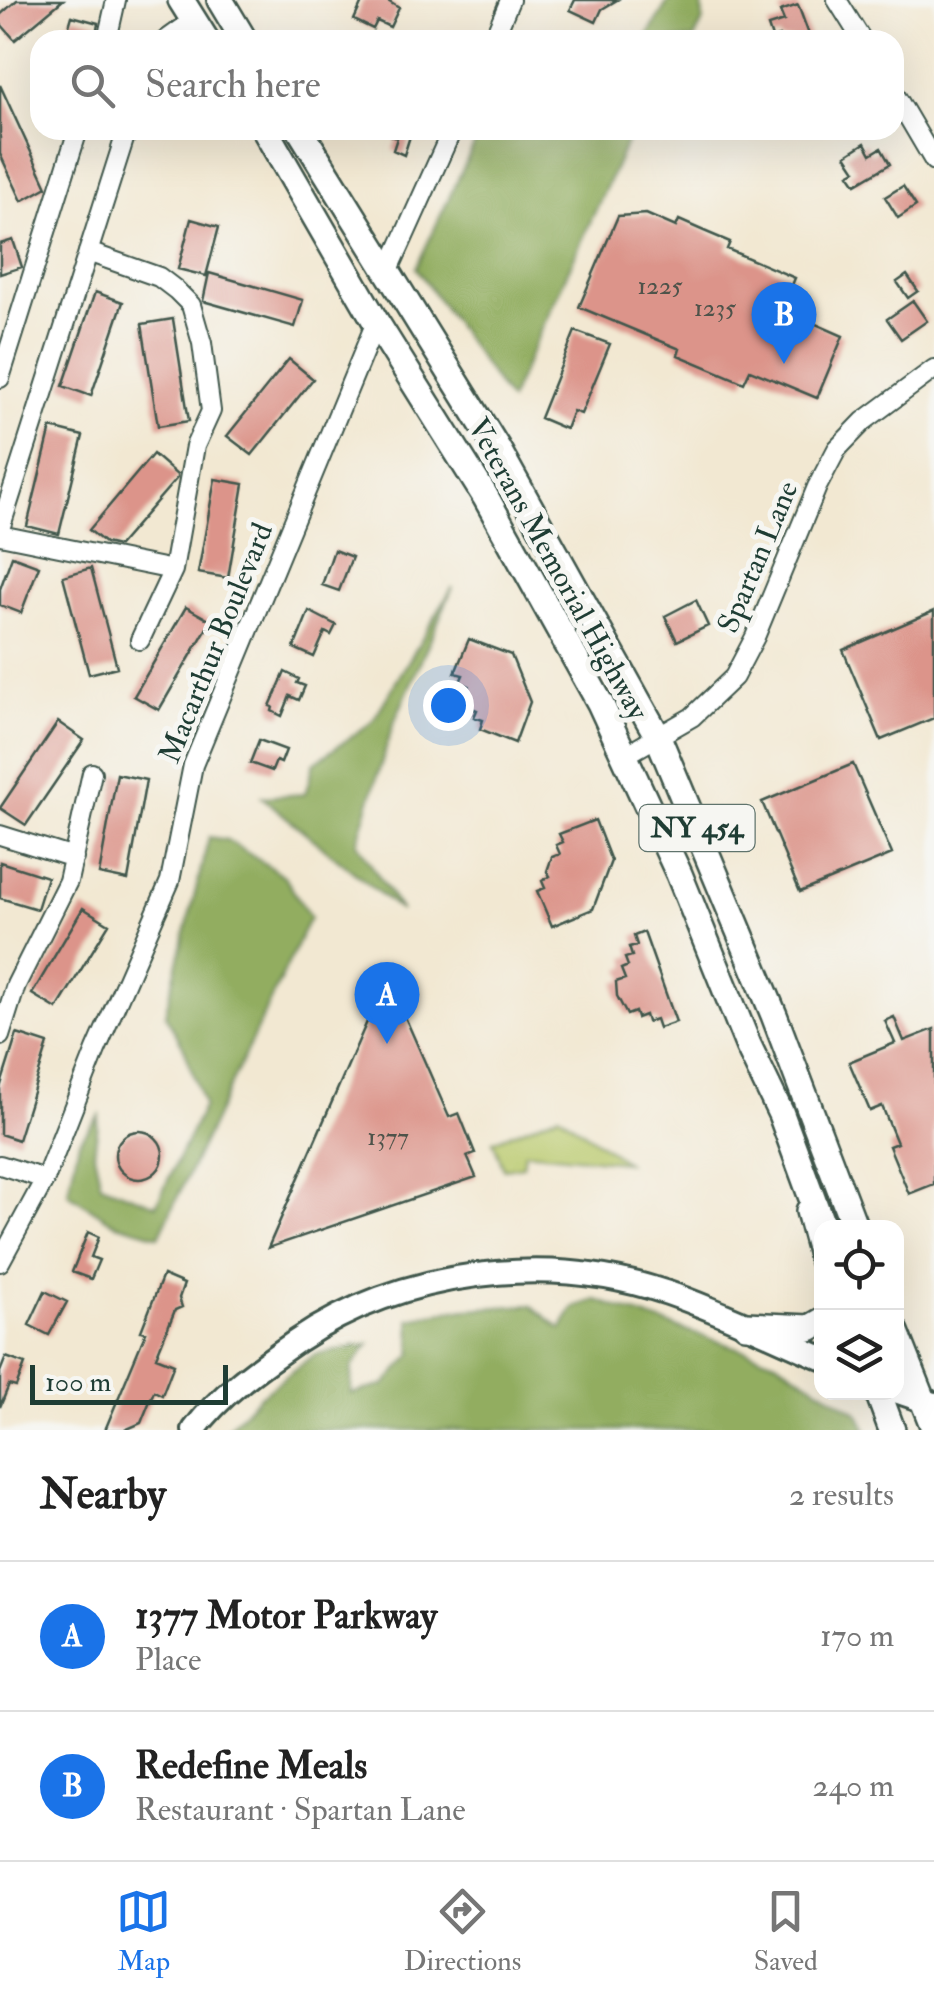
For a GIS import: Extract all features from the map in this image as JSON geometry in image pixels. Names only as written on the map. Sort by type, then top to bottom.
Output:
[{"type":"highway","points":[[220,0],[238,30]]},
{"type":"highway","name":"Veterans Memorial Highway","points":[[272,140],[575,653],[679,874],[748,1046],[781,1114],[820,1220]]},
{"type":"highway","points":[[273,140],[367,267],[379,274],[388,272]]},
{"type":"highway","name":"Veterans Memorial Highway","points":[[306,140],[496,448],[658,737],[774,1015],[852,1220]]},
{"type":"highway","points":[[376,322],[386,320],[404,327],[496,448]]},
{"type":"highway","points":[[800,1167],[814,1226]]},
{"type":"highway","points":[[746,1325],[814,1326]]},
{"type":"highway","points":[[904,1349],[929,1403],[934,1428]]},
{"type":"highway","points":[[881,1400],[892,1430]]},
{"type":"main road","points":[[194,1430],[203,1417],[260,1366],[318,1327],[370,1302],[434,1282],[515,1272],[598,1277],[667,1293],[814,1355]]},
{"type":"main road","points":[[904,1394],[929,1403]]},
{"type":"street","points":[[109,30],[116,0]]},
{"type":"street","points":[[497,30],[510,0]]},
{"type":"street","points":[[837,0],[856,30]]},
{"type":"street","points":[[904,109],[932,154]]},
{"type":"street","points":[[0,378],[75,140]]},
{"type":"street","points":[[124,140],[0,532],[173,570]]},
{"type":"street","points":[[388,272],[447,140]]},
{"type":"street","points":[[88,252],[159,277],[176,290],[192,305],[202,342],[211,410],[195,446],[173,570],[140,640]]},
{"type":"street","name":"Macarthur Boulevard","points":[[0,1262],[45,1180],[96,1050],[170,881],[193,764],[376,322]]},
{"type":"street","name":"Spartan Lane","points":[[624,756],[692,717],[734,677],[755,638],[817,487],[837,449],[864,421],[934,369]]},
{"type":"street","points":[[0,1036],[16,985],[68,881],[92,773]]},
{"type":"street","points":[[0,835],[74,858]]},
{"type":"street","points":[[0,1166],[45,1180]]},
{"type":"green space","points":[[669,0],[702,0],[703,20],[698,30],[651,30]]},
{"type":"green space","points":[[476,140],[627,140],[509,401],[416,268]]},
{"type":"green space","points":[[453,587],[393,725],[357,843],[401,911],[262,797],[305,794],[314,763],[372,722]]},
{"type":"green space","points":[[209,837],[227,840],[284,876],[310,917],[159,1236],[114,1223],[68,1193],[79,1141],[99,1116],[94,1153],[101,1184],[156,1205],[204,1105],[184,1048],[165,1014]]},
{"type":"green space","points":[[559,1114],[626,1162],[525,1152],[523,1166],[504,1169],[493,1141]]},
{"type":"green space","points":[[596,1300],[776,1361],[814,1385],[814,1400],[838,1400],[858,1413],[867,1430],[226,1430],[260,1396],[314,1355],[369,1344],[352,1367],[351,1394],[385,1385],[412,1354],[410,1319],[452,1310],[531,1305],[561,1329],[574,1307]]},
{"type":"building","points":[[17,0],[63,0],[15,40],[0,23],[0,15]]},
{"type":"building","points":[[363,0],[386,0],[399,8],[390,27],[377,21],[373,29],[354,20]]},
{"type":"building","points":[[575,0],[617,0],[602,9],[596,22],[570,10]]},
{"type":"building","points":[[798,5],[807,30],[769,30],[768,26],[784,21],[780,11]]},
{"type":"building","points":[[72,16],[98,23],[97,30],[68,30]]},
{"type":"building","points":[[0,85],[47,187],[22,201],[0,154]]},
{"type":"building","points":[[396,140],[409,140],[404,155],[393,150]]},
{"type":"building","points":[[865,143],[871,154],[881,148],[890,164],[856,184],[849,174],[856,170],[846,155]]},
{"type":"building","points":[[903,186],[916,206],[898,218],[885,197]]},
{"type":"building","points":[[646,214],[676,227],[679,220],[730,242],[727,249],[795,278],[786,300],[807,308],[802,318],[843,336],[817,398],[750,370],[744,383],[678,355],[680,349],[579,307],[618,216]]},
{"type":"building","points":[[191,219],[219,227],[206,276],[178,269]]},
{"type":"building","points":[[13,240],[22,267],[0,274],[0,244]]},
{"type":"building","points":[[209,273],[303,300],[295,327],[203,301]]},
{"type":"building","points":[[907,275],[918,291],[908,298],[897,282]]},
{"type":"building","points":[[95,292],[123,302],[91,396],[63,386]]},
{"type":"building","points":[[913,301],[927,321],[901,339],[887,319]]},
{"type":"building","points":[[173,319],[189,421],[158,426],[142,324]]},
{"type":"building","points":[[575,331],[610,344],[581,414],[573,411],[566,429],[540,418]]},
{"type":"building","points":[[289,359],[313,379],[252,455],[227,436]]},
{"type":"building","points":[[51,428],[83,436],[59,534],[27,526]]},
{"type":"building","points":[[153,454],[177,478],[118,546],[105,543],[89,530]]},
{"type":"building","points":[[215,479],[244,484],[228,578],[198,573]]},
{"type":"building","points":[[334,550],[352,557],[339,591],[322,585]]},
{"type":"building","points":[[12,556],[39,566],[21,613],[0,605],[0,589]]},
{"type":"building","points":[[91,568],[117,667],[89,674],[63,576]]},
{"type":"building","points":[[696,600],[708,626],[677,641],[665,616]]},
{"type":"building","points":[[186,607],[211,621],[159,710],[134,696]]},
{"type":"building","points":[[309,611],[336,625],[331,635],[325,632],[314,657],[294,648]]},
{"type":"building","points":[[934,611],[934,718],[881,740],[843,650]]},
{"type":"building","points":[[469,639],[511,655],[530,702],[515,743],[480,729],[483,720],[474,717],[477,710],[469,707],[465,695],[469,686],[460,682],[463,675],[455,673]]},
{"type":"building","points":[[285,672],[305,686],[299,700],[290,696],[282,716],[270,706]]},
{"type":"building","points":[[58,722],[84,740],[26,825],[0,808]]},
{"type":"building","points":[[259,740],[286,750],[281,763],[276,761],[272,771],[250,763]]},
{"type":"building","points":[[853,764],[892,854],[800,892],[762,802]]},
{"type":"building","points":[[117,774],[146,780],[128,880],[99,874]]},
{"type":"building","points":[[595,820],[611,861],[593,909],[552,926],[537,891],[545,888],[542,881],[550,876],[547,871],[552,857],[560,854],[556,845],[563,842],[559,834]]},
{"type":"building","points":[[0,862],[47,877],[37,909],[0,898]]},
{"type":"building","points":[[83,908],[109,924],[57,1009],[32,994]]},
{"type":"building","points":[[644,932],[676,1022],[659,1028],[656,1019],[647,1022],[645,1015],[627,1015],[617,996],[616,982],[625,979],[621,969],[628,966],[625,958],[632,956],[629,947],[637,945],[634,936]]},
{"type":"building","points":[[387,976],[449,1117],[459,1113],[475,1153],[467,1156],[476,1177],[268,1248]]},
{"type":"building","points":[[894,1017],[904,1041],[934,1029],[934,1184],[909,1194],[889,1146],[897,1143],[882,1106],[870,1111],[849,1062],[895,1043],[885,1021]]},
{"type":"building","points":[[17,1034],[48,1044],[18,1140],[0,1134],[0,1088]]},
{"type":"building","points":[[139,1131],[156,1138],[163,1155],[156,1172],[139,1179],[122,1172],[115,1155],[122,1138]]},
{"type":"building","points":[[88,1232],[99,1237],[91,1257],[99,1260],[91,1279],[72,1272]]},
{"type":"building","points":[[163,1275],[184,1284],[179,1298],[182,1307],[175,1310],[156,1357],[174,1364],[162,1395],[154,1391],[141,1423],[125,1430],[105,1430],[146,1332],[141,1331]]},
{"type":"building","points":[[45,1291],[67,1302],[49,1335],[29,1325]]},
{"type":"building","points":[[6,1357],[25,1364],[16,1387],[9,1385],[0,1407],[0,1372]]},
{"type":"place","name":"Redefine Meals","points":[[784,364]]},
{"type":"place","name":"1377 Motor Parkway","points":[[387,1044]]}]
